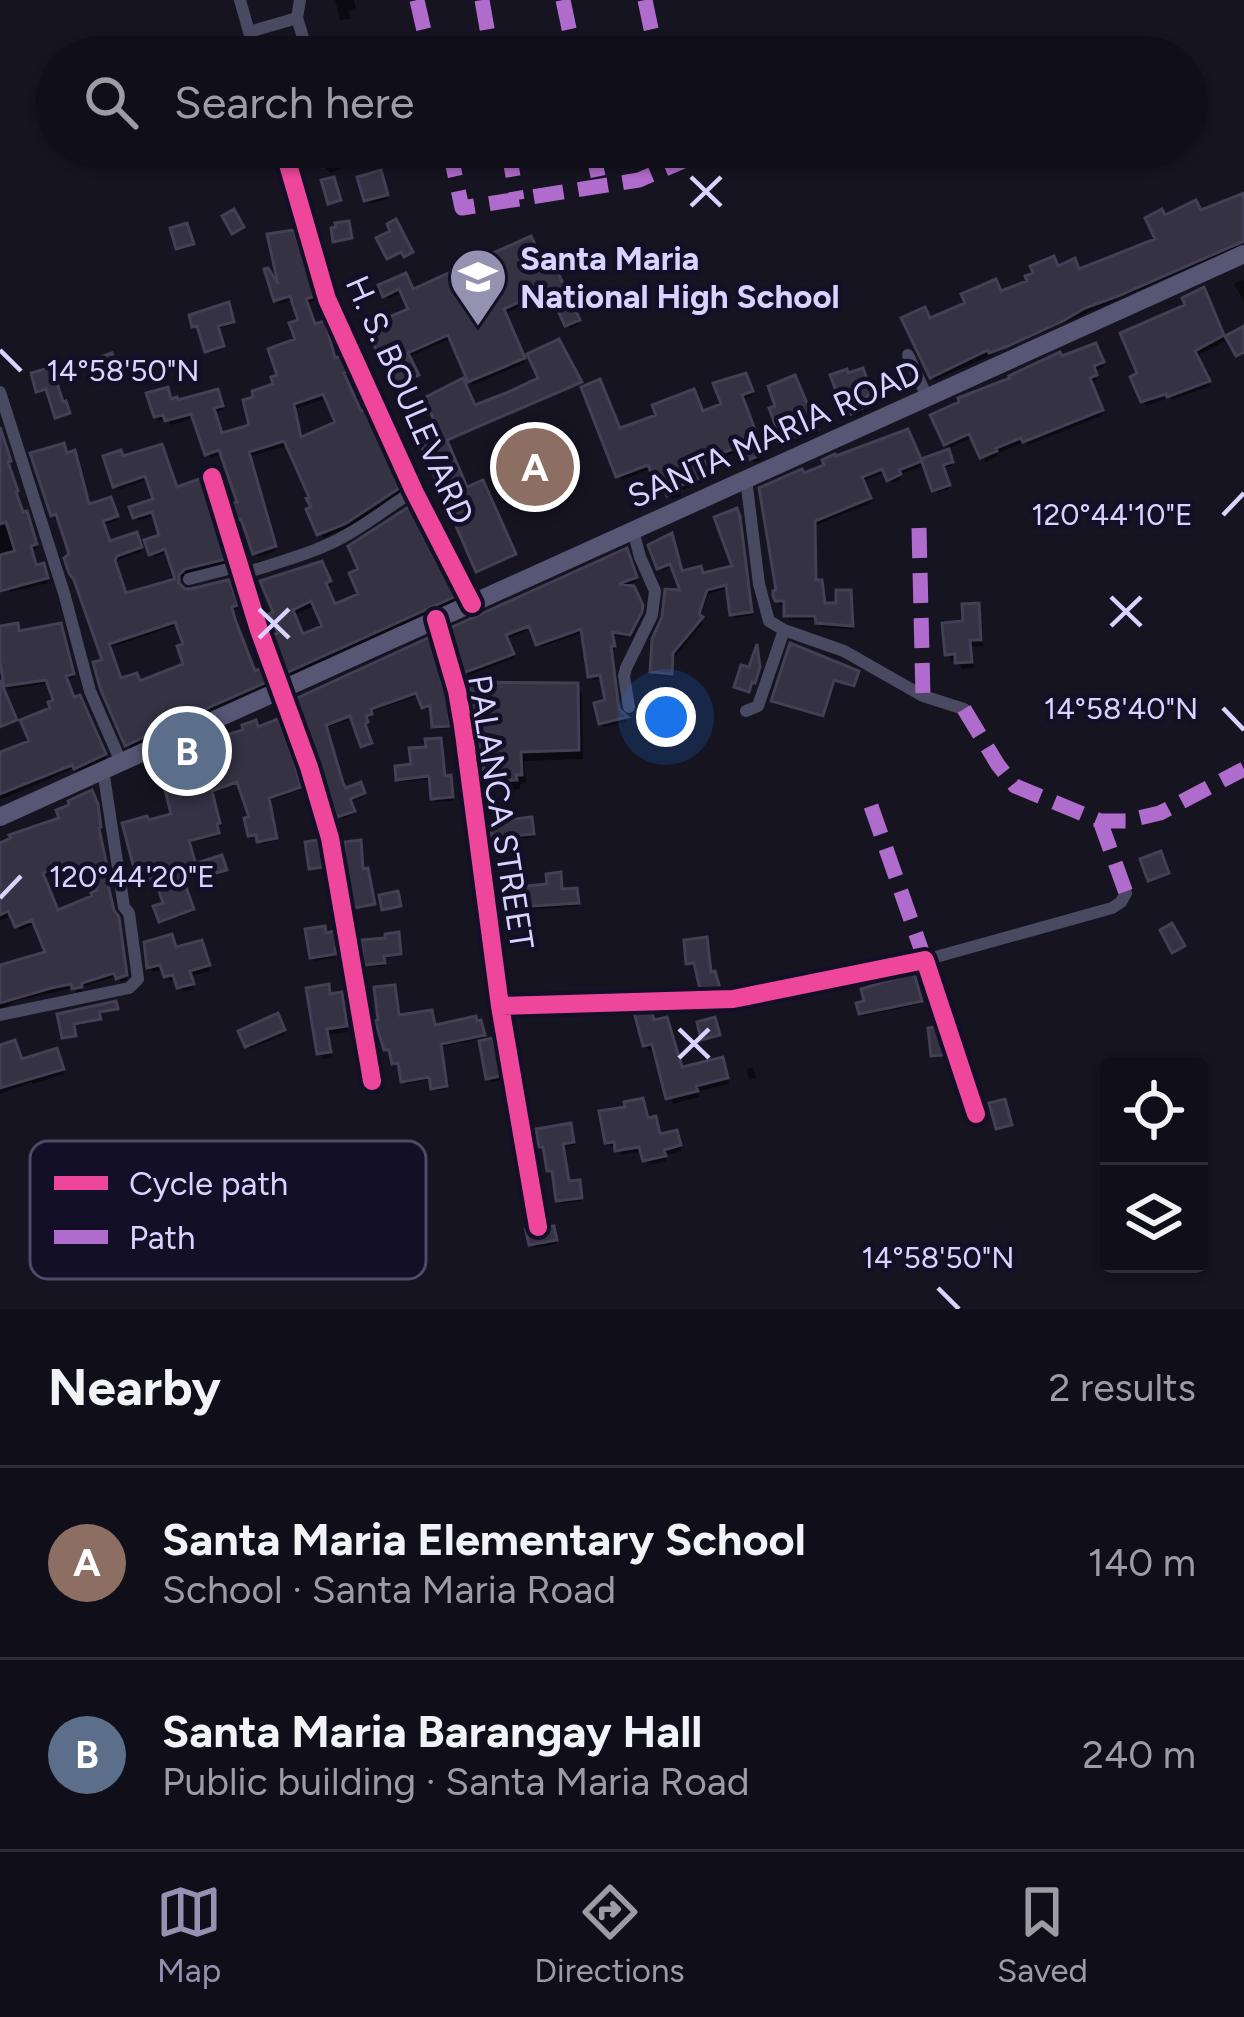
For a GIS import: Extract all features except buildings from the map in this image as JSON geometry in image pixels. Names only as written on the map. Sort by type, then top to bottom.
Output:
[{"type":"main road","name":"SANTA MARIA ROAD","points":[[0,817],[1244,254]]},
{"type":"street","points":[[240,0],[250,36]]},
{"type":"street","points":[[300,0],[297,18],[303,36]]},
{"type":"street","points":[[249,32],[297,18]]},
{"type":"street","name":"H. S. BOULEVARD","points":[[289,168],[327,299],[414,491],[472,604]]},
{"type":"street","points":[[908,355],[927,398]]},
{"type":"street","points":[[0,392],[64,593],[112,766],[124,907],[138,980],[129,988],[0,1016]]},
{"type":"street","points":[[212,476],[330,838],[373,1081]]},
{"type":"street","points":[[746,479],[769,621],[844,651],[923,697],[964,709]]},
{"type":"street","points":[[189,579],[315,550],[346,536],[414,491]]},
{"type":"street","points":[[629,707],[624,676],[652,615],[655,591],[633,530]]},
{"type":"street","name":"PALANCA STREET","points":[[436,620],[463,726],[500,1006],[538,1227]]},
{"type":"street","points":[[746,711],[758,706],[784,630]]},
{"type":"street","points":[[500,1006],[721,1001],[925,960],[1112,908],[1126,893]]},
{"type":"street","points":[[925,960],[976,1114]]},
{"type":"marked path","points":[[417,0],[425,36]]},
{"type":"marked path","points":[[482,0],[488,36]]},
{"type":"marked path","points":[[563,0],[571,36]]},
{"type":"marked path","points":[[645,0],[653,36]]},
{"type":"marked path","points":[[453,168],[462,208],[639,180],[667,168]]},
{"type":"marked path","points":[[512,168],[517,200]]},
{"type":"marked path","points":[[596,168],[600,186]]},
{"type":"marked path","points":[[919,528],[923,696]]},
{"type":"marked path","points":[[964,709],[1015,786],[1100,821],[1160,813],[1244,769]]},
{"type":"marked path","points":[[871,806],[925,960]]},
{"type":"marked path","points":[[1100,821],[1126,893]]},
{"type":"cycle path","points":[[289,168],[327,299],[414,491],[472,604]]},
{"type":"cycle path","points":[[212,477],[330,838],[372,1081]]},
{"type":"cycle path","points":[[436,619],[463,726],[500,1006],[538,1227]]},
{"type":"cycle path","points":[[500,1006],[733,999],[925,960],[976,1114]]},
{"type":"place","name":"Santa Maria National High School","points":[[478,328]]},
{"type":"place","name":"Santa Maria Elementary School","points":[[535,467]]},
{"type":"place","name":"Santa Maria Barangay Hall","points":[[187,751]]}]
